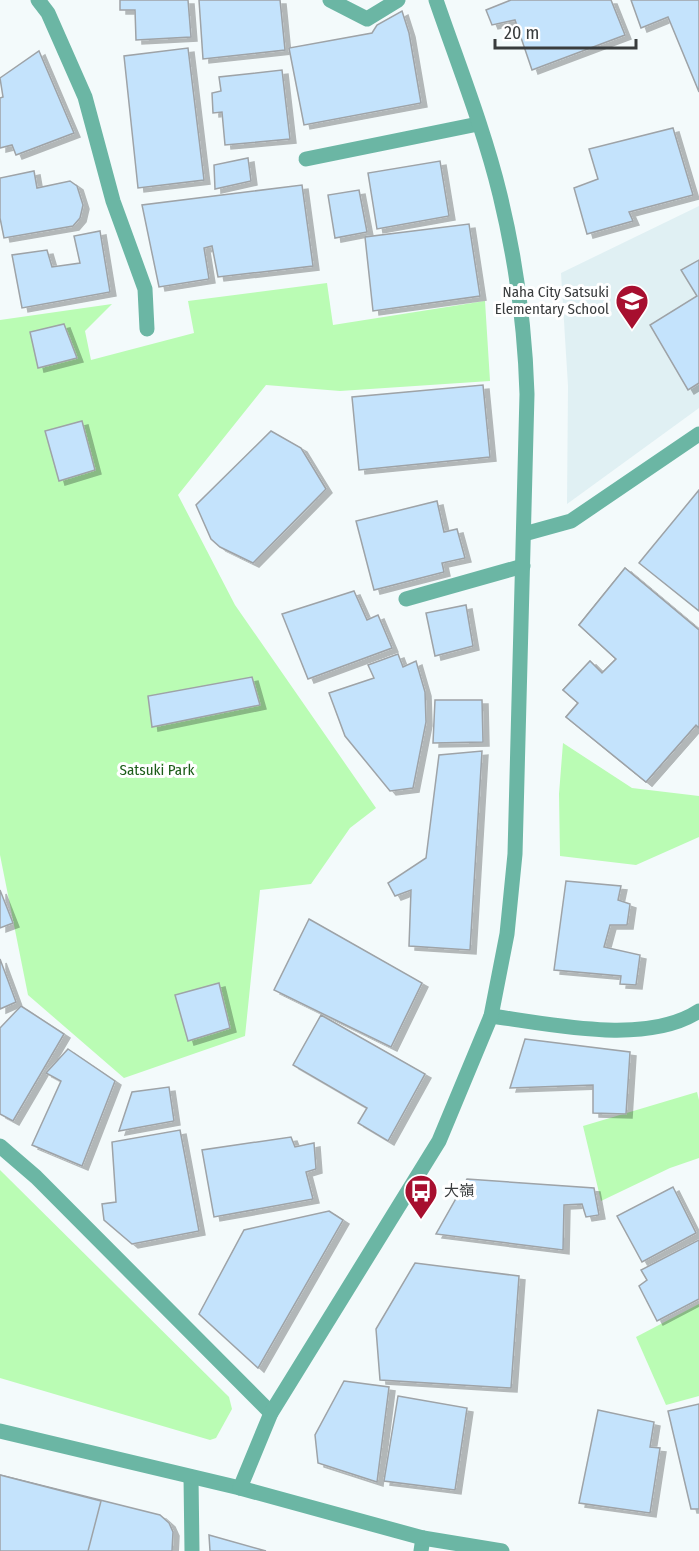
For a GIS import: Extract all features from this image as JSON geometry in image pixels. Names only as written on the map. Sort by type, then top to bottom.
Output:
[{"type":"street","points":[[38,0],[48,13],[85,97],[113,201],[145,289],[147,329]]},
{"type":"street","points":[[330,0],[367,19],[398,0]]},
{"type":"street","points":[[240,1488],[271,1413],[439,1141],[469,1074],[491,1016],[507,934],[515,854],[524,534],[525,338],[515,264],[500,194],[436,0]]},
{"type":"street","points":[[306,159],[478,124]]},
{"type":"street","points":[[524,534],[571,521],[699,434]]},
{"type":"street","points":[[406,599],[523,566]]},
{"type":"street","points":[[491,1016],[611,1032],[685,1020],[699,1011]]},
{"type":"street","points":[[0,1146],[36,1177],[271,1413]]},
{"type":"street","points":[[0,1431],[240,1488],[422,1545],[502,1551]]},
{"type":"street","points":[[191,1477],[192,1551]]},
{"type":"shaded area","name":"Naha City Satsuki Elementary School","points":[[699,206],[699,408],[567,504],[568,386],[561,273]]},
{"type":"green space","name":"Satsuki Park","points":[[327,283],[333,325],[485,301],[490,381],[340,391],[266,385],[178,495],[235,605],[376,808],[350,828],[311,884],[260,890],[245,1036],[124,1078],[28,995],[0,855],[0,320],[112,304],[85,331],[91,360],[194,333],[188,301]]},
{"type":"green space","points":[[563,743],[632,788],[699,796],[699,837],[636,865],[560,856],[559,794]]},
{"type":"green space","points":[[697,1092],[699,1158],[670,1168],[601,1201],[583,1126]]},
{"type":"green space","points":[[0,1170],[229,1397],[232,1409],[216,1438],[210,1440],[0,1378]]},
{"type":"green space","points":[[699,1304],[699,1396],[666,1405],[636,1337]]},
{"type":"building","points":[[120,0],[188,0],[191,37],[136,40],[135,10],[120,10]]},
{"type":"building","points":[[199,0],[280,0],[285,50],[203,59]]},
{"type":"building","points":[[511,0],[611,0],[625,35],[532,70],[515,20],[492,25],[486,10]]},
{"type":"building","points":[[631,0],[699,0],[699,92],[668,17],[641,28]]},
{"type":"building","points":[[402,11],[409,33],[421,103],[304,125],[289,48],[372,33],[377,25]]},
{"type":"building","points":[[188,48],[204,180],[138,188],[124,56]]},
{"type":"building","points":[[39,51],[74,133],[16,155],[12,145],[0,148],[0,98],[3,97],[0,78]]},
{"type":"building","points":[[282,70],[290,139],[225,145],[222,112],[213,113],[212,93],[221,91],[219,77]]},
{"type":"building","points":[[673,128],[693,195],[629,212],[633,221],[587,234],[574,188],[598,179],[589,149]]},
{"type":"building","points":[[248,158],[251,181],[215,189],[214,165]]},
{"type":"building","points":[[440,161],[449,216],[377,229],[368,173]]},
{"type":"building","points":[[34,171],[37,188],[70,181],[77,186],[83,205],[80,218],[73,226],[4,238],[0,218],[0,178]]},
{"type":"building","points":[[302,185],[313,266],[218,277],[212,246],[204,248],[209,279],[159,287],[142,205]]},
{"type":"building","points":[[359,190],[367,232],[335,238],[328,195]]},
{"type":"building","points":[[469,224],[480,296],[373,311],[365,237]]},
{"type":"building","points":[[100,231],[110,292],[22,308],[12,255],[47,250],[52,267],[80,263],[74,236]]},
{"type":"building","points":[[699,260],[699,383],[688,390],[650,325],[697,296],[681,270]]},
{"type":"building","points":[[64,324],[77,358],[38,368],[30,332]]},
{"type":"building","points":[[483,385],[490,457],[359,470],[352,397]]},
{"type":"building","points":[[82,421],[95,470],[59,481],[45,431]]},
{"type":"building","points":[[271,431],[301,448],[326,489],[253,563],[220,547],[211,539],[196,505]]},
{"type":"building","points":[[699,490],[699,611],[639,563]]},
{"type":"building","points":[[437,501],[444,532],[457,529],[465,558],[442,563],[444,572],[374,590],[356,521]]},
{"type":"building","points":[[625,568],[699,630],[699,728],[696,725],[646,782],[566,717],[578,703],[563,690],[590,661],[602,673],[616,659],[579,625]],"holes":[[[622,663],[688,717],[674,733],[609,678]]]},
{"type":"building","points":[[625,568],[699,630],[699,728],[696,725],[646,782],[566,717],[578,703],[563,690],[590,661],[602,673],[616,659],[579,625]]},
{"type":"building","points":[[354,591],[367,620],[378,615],[392,648],[308,679],[282,614]]},
{"type":"building","points":[[466,605],[473,646],[435,656],[426,613]]},
{"type":"building","points":[[398,654],[403,667],[416,661],[425,692],[426,722],[413,788],[390,791],[345,736],[329,693],[374,678],[368,665]]},
{"type":"building","points":[[252,677],[260,705],[152,727],[148,696]]},
{"type":"building","points":[[435,700],[482,700],[483,742],[433,743]]},
{"type":"building","points":[[482,751],[470,950],[409,946],[411,890],[395,896],[388,883],[426,858],[439,755]]},
{"type":"building","points":[[566,881],[621,886],[618,900],[630,904],[627,925],[610,925],[604,947],[640,955],[636,985],[620,984],[621,976],[554,970]]},
{"type":"building","points":[[0,890],[13,923],[0,928]]},
{"type":"building","points":[[309,919],[422,983],[391,1047],[274,990]]},
{"type":"building","points":[[0,959],[16,1002],[0,1009]]},
{"type":"building","points":[[219,983],[230,1028],[188,1041],[175,995]]},
{"type":"building","points":[[21,1006],[64,1034],[13,1121],[0,1114],[0,1028]]},
{"type":"building","points":[[321,1015],[425,1074],[388,1141],[358,1123],[367,1108],[293,1065]]},
{"type":"building","points":[[525,1039],[630,1052],[626,1114],[593,1113],[593,1085],[510,1088]]},
{"type":"building","points":[[68,1049],[115,1081],[82,1166],[32,1145],[61,1081],[46,1073]]},
{"type":"building","points":[[169,1087],[174,1121],[119,1131],[132,1092]]},
{"type":"building","points":[[180,1130],[199,1231],[132,1244],[104,1220],[102,1204],[116,1202],[112,1142]]},
{"type":"building","points":[[291,1137],[295,1147],[314,1143],[316,1169],[306,1172],[313,1199],[214,1217],[202,1150]]},
{"type":"building","points":[[467,1179],[594,1188],[599,1215],[586,1217],[582,1204],[564,1205],[563,1250],[436,1234]]},
{"type":"building","points":[[673,1187],[696,1233],[642,1262],[617,1216]]},
{"type":"building","points":[[329,1211],[343,1220],[258,1368],[199,1314],[244,1230]]},
{"type":"building","points":[[699,1240],[699,1299],[657,1321],[639,1286],[647,1280],[641,1270]]},
{"type":"building","points":[[415,1263],[519,1276],[511,1388],[380,1380],[376,1329]]},
{"type":"building","points":[[344,1381],[389,1387],[377,1482],[318,1463],[315,1435]]},
{"type":"building","points":[[398,1396],[467,1408],[455,1490],[384,1481]]},
{"type":"building","points":[[699,1404],[699,1509],[691,1509],[668,1411]]},
{"type":"building","points":[[598,1410],[654,1422],[650,1447],[660,1448],[650,1513],[579,1503]]},
{"type":"building","points":[[0,1475],[160,1515],[169,1523],[173,1532],[172,1551],[0,1551]]},
{"type":"building","points":[[0,1475],[101,1501],[88,1551],[0,1551]]},
{"type":"building","points":[[209,1535],[266,1551],[210,1551]]},
{"type":"place","name":"Naha City Satsuki Elementary School","points":[[632,330]]},
{"type":"place","name":"大嶺","points":[[421,1220]]}]
